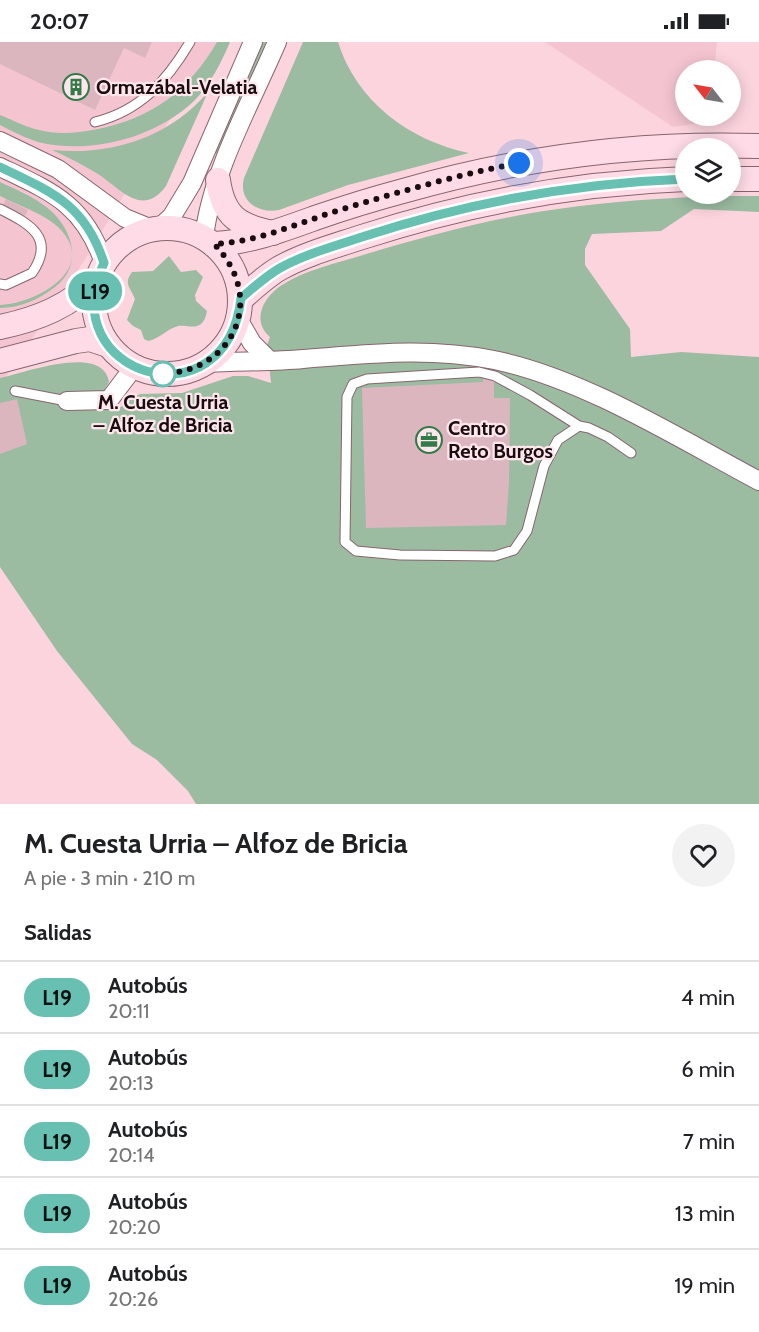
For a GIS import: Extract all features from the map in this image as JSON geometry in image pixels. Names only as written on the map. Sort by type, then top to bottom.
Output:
[{"type":"main road","points":[[0,327],[20,323],[54,310],[82,294],[115,249],[129,238],[155,228],[182,229],[209,241],[239,242],[466,173],[519,163],[664,147],[759,146]]},
{"type":"main road","points":[[741,179],[759,179]]},
{"type":"main road","points":[[218,180],[226,208],[238,221],[251,228],[273,233]]},
{"type":"main road","points":[[101,270],[94,295],[94,313],[99,330],[108,345],[134,367],[155,374],[173,374],[191,371],[207,363],[226,344],[239,309],[265,278],[291,262],[408,223],[489,202],[624,183],[675,180]]},
{"type":"main road","points":[[209,241],[233,268],[239,309]]},
{"type":"main road","points":[[0,361],[76,341],[90,339],[108,345]]},
{"type":"street","points":[[0,141],[58,169],[125,218],[155,228],[172,216],[192,183],[253,42]]},
{"type":"street","points":[[209,241],[210,205],[218,180],[277,42]]},
{"type":"street","points":[[0,167],[40,187],[73,208],[92,233],[101,270]]},
{"type":"street","points":[[239,309],[252,343],[270,361]]},
{"type":"street","points":[[207,363],[409,351],[495,360],[574,387],[620,408],[759,481]]},
{"type":"street","points":[[67,400],[109,400],[134,367]]},
{"type":"lane","points":[[96,122],[114,117],[147,97],[174,69],[190,42]]},
{"type":"lane","points":[[0,209],[32,227],[40,239],[41,253],[32,273],[15,282],[0,284]]},
{"type":"lane","points":[[579,426],[558,440],[544,466],[527,531],[514,550],[495,556],[400,555],[356,551],[345,542],[347,397],[353,384],[367,379],[479,372],[495,376],[579,426],[598,432],[631,453]]},
{"type":"lane","points":[[15,391],[67,400]]},
{"type":"shaded area","points":[[0,42],[217,42],[77,272],[6,377],[0,378]]},
{"type":"shaded area","points":[[545,42],[717,42],[715,60],[675,60],[675,126],[680,126],[673,127]]},
{"type":"green space","points":[[217,42],[230,42],[215,73],[200,95],[178,114],[141,134],[100,144],[58,145],[38,142],[0,125],[0,115],[34,129],[68,133],[98,129],[136,118],[182,88]]},
{"type":"green space","points":[[262,42],[267,42],[219,154],[214,153]]},
{"type":"green space","points":[[303,42],[338,42],[346,63],[358,83],[388,115],[426,139],[469,153],[348,185],[279,210],[264,210],[251,204],[244,193],[244,178]]},
{"type":"green space","points":[[208,92],[166,186],[148,200],[132,198],[98,174],[52,150],[95,150],[137,140],[175,121]]},
{"type":"green space","points":[[0,182],[35,199],[54,214],[68,234],[71,245],[72,258],[70,245],[61,230],[40,215],[0,196]]},
{"type":"green space","points":[[741,196],[759,196],[759,212],[694,209],[661,231],[592,234],[585,249],[585,265],[630,329],[631,357],[681,352],[759,357],[759,804],[196,804],[188,791],[157,760],[132,744],[57,651],[0,567],[0,378],[61,364],[78,362],[93,364],[104,370],[109,382],[105,389],[115,407],[121,407],[140,394],[182,393],[233,376],[248,376],[271,383],[267,345],[270,337],[264,331],[260,317],[269,296],[282,285],[301,275],[411,241],[509,217],[598,204],[675,198],[675,204],[741,204]]},
{"type":"green space","points":[[169,256],[181,272],[196,270],[203,277],[195,295],[196,301],[207,311],[201,324],[193,327],[178,326],[148,341],[144,339],[141,330],[127,320],[135,299],[128,280],[132,272],[153,271]]},
{"type":"green space","points":[[71,260],[70,267],[64,278],[55,287],[22,305],[0,308],[0,305],[29,299],[44,292],[67,271]]},
{"type":"building","name":"Ormazábal-Velatia","points":[[0,42],[152,42],[145,58],[124,48],[95,110],[0,64]]},
{"type":"building","points":[[6,199],[28,210],[25,216],[3,205]]},
{"type":"building","name":"Centro Reto Burgos","points":[[494,378],[494,398],[510,398],[506,525],[366,528],[362,388],[483,382],[483,379]]},
{"type":"building","points":[[17,399],[27,444],[0,454],[0,403]]},
{"type":"bus line","name":"L19","points":[[0,167],[59,198],[82,218],[99,247],[104,263],[94,295],[94,313],[99,330],[108,345],[124,361],[155,374],[191,371],[207,363],[221,351],[232,336],[238,319],[241,298],[265,278],[291,262],[408,223],[489,202],[624,183],[675,179]]},
{"type":"place","name":"Ormazábal-Velatia","points":[[76,87]]},
{"type":"place","name":"M. Cuesta Urria – Alfoz de Bricia","points":[[163,374]]},
{"type":"place","name":"Centro Reto Burgos","points":[[429,440]]},
{"type":"route","points":[[163,374],[155,374],[191,371],[207,363],[221,351],[232,336],[238,319],[241,298],[233,268],[214,244],[246,241],[466,173],[519,163]]}]
